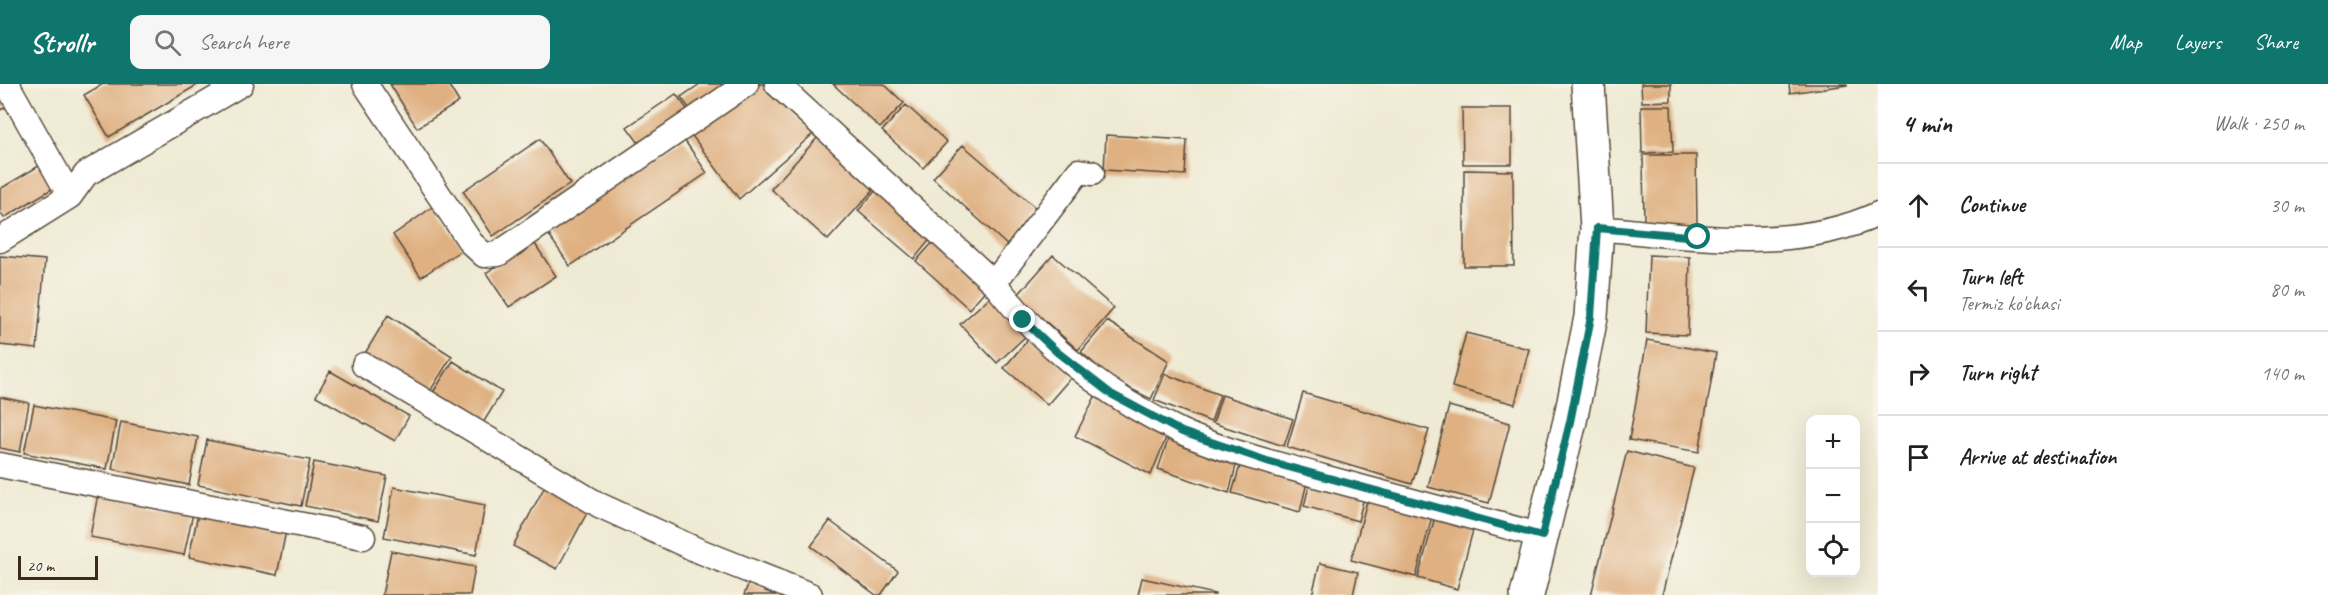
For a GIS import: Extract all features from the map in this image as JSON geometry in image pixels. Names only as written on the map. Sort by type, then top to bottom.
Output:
[{"type":"main road","points":[[1527,595],[1570,422],[1591,317],[1597,228],[1588,84]]},
{"type":"street","points":[[7,84],[70,196]]},
{"type":"street","points":[[0,240],[70,196],[86,174],[241,84]]},
{"type":"street","points":[[365,84],[471,243],[484,255],[498,254],[746,84]]},
{"type":"street","points":[[777,84],[994,283],[1023,320],[1057,352],[1111,394],[1182,432],[1270,462],[1542,536]]},
{"type":"street","points":[[994,283],[1079,171],[1092,173]]},
{"type":"street","points":[[1597,228],[1698,237],[1796,238],[1878,214]]},
{"type":"street","points":[[364,365],[599,505],[697,550],[810,595]]},
{"type":"street","points":[[0,465],[363,537]]},
{"type":"building","points":[[103,84],[199,84],[109,137],[84,95]]},
{"type":"building","points":[[390,84],[448,84],[459,102],[417,128]]},
{"type":"building","points":[[700,84],[733,84],[692,112],[681,97]]},
{"type":"building","points":[[763,84],[814,133],[739,199],[690,133]]},
{"type":"building","points":[[833,84],[884,84],[904,103],[880,128]]},
{"type":"building","points":[[1641,84],[1671,84],[1671,101],[1642,102]]},
{"type":"building","points":[[1789,84],[1847,84],[1847,85],[1790,93]]},
{"type":"building","points":[[0,94],[7,107],[0,110]]},
{"type":"building","points":[[676,94],[690,113],[641,146],[627,127]]},
{"type":"building","points":[[906,105],[947,142],[923,168],[882,131]]},
{"type":"building","points":[[1641,106],[1671,106],[1673,152],[1642,153]]},
{"type":"building","points":[[1462,108],[1512,108],[1512,164],[1463,164]]},
{"type":"building","points":[[1106,135],[1187,140],[1185,175],[1104,170]]},
{"type":"building","points":[[818,137],[875,188],[828,240],[771,189]]},
{"type":"building","points":[[683,138],[707,173],[570,266],[546,231]]},
{"type":"building","points":[[540,139],[570,184],[493,236],[463,191]]},
{"type":"building","points":[[963,145],[1037,209],[1008,246],[933,178]]},
{"type":"building","points":[[1643,155],[1696,155],[1697,224],[1644,225]]},
{"type":"building","points":[[42,164],[55,187],[4,218],[0,212],[0,189]]},
{"type":"building","points":[[1464,170],[1513,171],[1514,266],[1464,266]]},
{"type":"building","points":[[877,189],[932,237],[914,259],[858,211]]},
{"type":"building","points":[[434,206],[463,249],[421,277],[393,235]]},
{"type":"building","points":[[935,240],[988,287],[969,309],[916,261]]},
{"type":"building","points":[[533,241],[556,276],[509,307],[486,273]]},
{"type":"building","points":[[1053,255],[1114,308],[1078,350],[1017,296]]},
{"type":"building","points":[[1649,255],[1690,257],[1688,335],[1646,333]]},
{"type":"building","points":[[0,256],[45,260],[37,349],[0,345]]},
{"type":"building","points":[[991,296],[1027,335],[997,363],[960,324]]},
{"type":"building","points":[[388,315],[452,356],[427,396],[364,355]]},
{"type":"building","points":[[1107,321],[1169,361],[1151,399],[1113,380],[1081,352]]},
{"type":"building","points":[[1466,333],[1529,349],[1515,404],[1452,387]]},
{"type":"building","points":[[1030,337],[1073,375],[1047,405],[1004,368]]},
{"type":"building","points":[[1647,340],[1716,353],[1699,452],[1629,440]]},
{"type":"building","points":[[453,361],[502,392],[480,428],[430,397]]},
{"type":"building","points":[[330,371],[409,416],[395,441],[316,396]]},
{"type":"building","points":[[1165,374],[1220,395],[1211,422],[1154,400]]},
{"type":"building","points":[[1303,393],[1429,430],[1412,484],[1287,447]]},
{"type":"building","points":[[1096,395],[1168,433],[1151,475],[1075,436]]},
{"type":"building","points":[[1222,395],[1293,419],[1284,446],[1213,423]]},
{"type":"building","points":[[0,397],[29,403],[20,452],[0,448]]},
{"type":"building","points":[[34,405],[116,421],[107,469],[24,453]]},
{"type":"building","points":[[1449,406],[1510,423],[1489,503],[1428,487]]},
{"type":"building","points":[[121,422],[198,437],[189,485],[112,469]]},
{"type":"building","points":[[1170,434],[1238,458],[1229,493],[1158,469]]},
{"type":"building","points":[[207,440],[310,460],[301,506],[198,485]]},
{"type":"building","points":[[1627,451],[1694,468],[1662,595],[1591,595]]},
{"type":"building","points":[[1242,459],[1308,478],[1300,512],[1232,493]]},
{"type":"building","points":[[314,462],[387,476],[378,521],[305,506]]},
{"type":"building","points":[[1311,479],[1365,493],[1358,521],[1304,506]]},
{"type":"building","points":[[545,486],[589,509],[557,569],[513,546]]},
{"type":"building","points":[[394,487],[485,505],[476,555],[384,537]]},
{"type":"building","points":[[98,494],[193,513],[184,555],[90,537]]},
{"type":"building","points":[[1369,494],[1433,512],[1416,577],[1351,560]]},
{"type":"building","points":[[1436,513],[1475,523],[1457,589],[1418,578]]},
{"type":"building","points":[[198,514],[286,531],[277,575],[189,557]]},
{"type":"building","points":[[830,521],[898,571],[881,595],[876,595],[811,546]]},
{"type":"building","points":[[391,551],[475,567],[470,595],[382,595]]},
{"type":"building","points":[[1320,563],[1358,572],[1353,595],[1312,595]]},
{"type":"building","points":[[1142,578],[1215,594],[1215,595],[1138,595]]},
{"type":"building","points":[[749,582],[783,595],[744,595]]},
{"type":"route","points":[[1023,320],[1057,352],[1111,394],[1182,432],[1270,462],[1542,536],[1570,422],[1591,317],[1597,228],[1698,237]]}]
